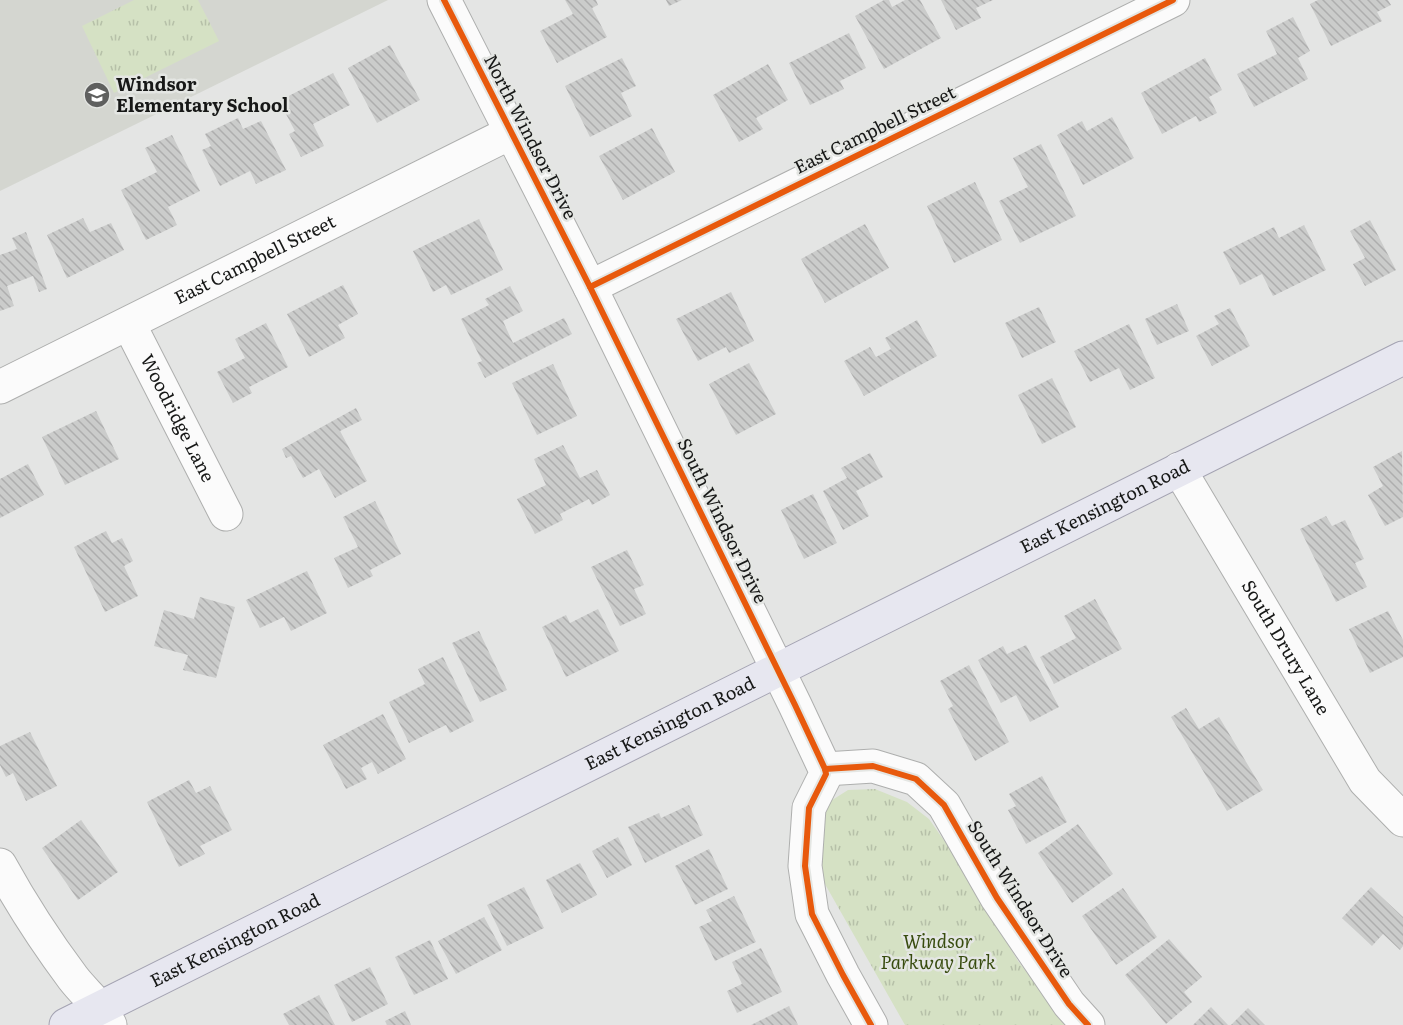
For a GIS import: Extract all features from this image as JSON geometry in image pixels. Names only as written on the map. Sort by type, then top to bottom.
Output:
[{"type":"main road","name":"East Kensington Road","points":[[66,1025],[105,1016],[778,669],[1403,358]]},
{"type":"street","name":"North Windsor Drive","points":[[444,0],[590,287]]},
{"type":"street","name":"East Campbell Street","points":[[590,287],[1173,0]]},
{"type":"street","name":"East Campbell Street","points":[[0,387],[510,132]]},
{"type":"street","name":"South Windsor Drive","points":[[590,287],[825,769],[873,766],[916,779],[944,805],[997,898],[1069,1004],[1088,1025]]},
{"type":"street","name":"Woodridge Lane","points":[[129,324],[226,514]]},
{"type":"street","name":"South Drury Lane","points":[[1179,469],[1365,781],[1403,820]]},
{"type":"street","points":[[825,769],[826,774],[809,808],[806,866],[812,914],[872,1025]]},
{"type":"street","points":[[0,865],[22,906],[75,980],[105,1016]]},
{"type":"shaded area","name":"Windsor Elementary School","points":[[0,0],[388,0],[0,191]]},
{"type":"green space","points":[[134,0],[198,0],[219,41],[114,93],[82,26]]},
{"type":"green space","name":"Windsor Parkway Park","points":[[875,789],[907,802],[929,819],[955,856],[1018,961],[1067,1025],[905,1025],[813,863],[819,830],[829,802],[848,790]]},
{"type":"building","points":[[565,0],[596,0],[598,5],[592,8],[607,37],[557,63],[540,31],[573,14]]},
{"type":"building","points":[[666,0],[682,0],[669,6]]},
{"type":"building","points":[[884,0],[889,0],[892,7],[905,0],[920,0],[941,38],[884,69],[855,16]]},
{"type":"building","points":[[941,0],[993,0],[976,8],[981,18],[956,30]]},
{"type":"building","points":[[1318,0],[1388,0],[1391,5],[1377,12],[1382,21],[1331,46],[1310,4]]},
{"type":"building","points":[[1293,17],[1310,51],[1298,58],[1308,79],[1254,107],[1237,74],[1277,54],[1266,31]]},
{"type":"building","points":[[849,33],[866,68],[840,81],[844,89],[810,105],[789,63]]},
{"type":"building","points":[[390,45],[420,100],[377,123],[348,68]]},
{"type":"building","points":[[622,58],[636,86],[621,93],[632,116],[590,137],[565,86]]},
{"type":"building","points":[[1205,58],[1222,90],[1209,97],[1217,113],[1199,122],[1196,116],[1162,134],[1141,93]]},
{"type":"building","points":[[768,64],[788,100],[756,118],[763,129],[739,142],[713,95]]},
{"type":"building","points":[[333,73],[350,105],[313,124],[324,146],[301,157],[289,134],[295,131],[279,101]]},
{"type":"building","points":[[1112,117],[1134,158],[1083,185],[1057,135],[1082,121],[1087,131]]},
{"type":"building","points":[[238,118],[243,129],[261,121],[286,170],[256,184],[250,171],[220,186],[202,150],[211,146],[205,134]]},
{"type":"building","points":[[652,128],[675,172],[623,200],[599,156]]},
{"type":"building","points":[[172,135],[200,191],[168,207],[177,225],[146,240],[121,190],[157,172],[145,148]]},
{"type":"building","points":[[1041,144],[1076,216],[1020,243],[999,201],[1028,187],[1013,158]]},
{"type":"building","points":[[975,182],[1002,240],[954,263],[927,206]]},
{"type":"building","points":[[83,218],[90,232],[111,223],[124,250],[67,278],[47,235]]},
{"type":"building","points":[[479,219],[503,270],[451,295],[446,285],[433,292],[413,251]]},
{"type":"building","points":[[1370,220],[1396,270],[1365,286],[1353,264],[1365,258],[1350,231]]},
{"type":"building","points":[[865,224],[889,268],[825,303],[801,259]]},
{"type":"building","points":[[1304,225],[1326,270],[1273,296],[1262,274],[1240,285],[1223,252],[1274,227],[1279,238]]},
{"type":"building","points":[[26,232],[47,289],[39,292],[33,276],[7,286],[14,306],[0,311],[0,255],[17,249],[12,238]]},
{"type":"building","points":[[343,285],[358,314],[338,325],[345,338],[309,357],[287,314]]},
{"type":"building","points":[[510,286],[523,311],[503,321],[513,343],[564,318],[572,334],[485,378],[477,363],[482,361],[461,319],[489,305],[485,299]]},
{"type":"building","points":[[731,292],[754,341],[729,353],[726,347],[698,361],[676,319]]},
{"type":"building","points":[[1177,304],[1189,331],[1157,345],[1145,319]]},
{"type":"building","points":[[1039,307],[1056,342],[1022,358],[1005,323]]},
{"type":"building","points":[[1230,308],[1250,346],[1212,366],[1196,336],[1219,324],[1214,316]]},
{"type":"building","points":[[917,320],[937,356],[864,396],[844,361],[870,347],[876,357],[891,349],[885,338]]},
{"type":"building","points":[[266,323],[288,367],[249,387],[252,393],[233,403],[217,372],[245,358],[235,339]]},
{"type":"building","points":[[1129,324],[1155,378],[1130,390],[1119,368],[1090,382],[1074,351]]},
{"type":"building","points":[[749,363],[776,414],[736,435],[709,384]]},
{"type":"building","points":[[553,364],[577,416],[537,435],[512,383]]},
{"type":"building","points":[[1052,378],[1076,427],[1042,444],[1018,395]]},
{"type":"building","points":[[356,408],[362,420],[340,431],[367,481],[335,498],[319,469],[303,478],[291,456],[286,458],[282,449]]},
{"type":"building","points":[[96,411],[119,459],[65,485],[42,437]]},
{"type":"building","points":[[563,445],[580,478],[597,470],[610,495],[592,505],[589,499],[560,514],[563,520],[535,534],[517,499],[546,485],[534,459]]},
{"type":"building","points":[[1402,451],[1403,517],[1385,526],[1368,495],[1383,486],[1373,467]]},
{"type":"building","points":[[870,453],[883,477],[856,491],[869,516],[843,530],[823,491],[847,478],[841,468]]},
{"type":"building","points":[[28,464],[44,495],[0,518],[0,479]]},
{"type":"building","points":[[813,494],[837,543],[804,559],[781,510]]},
{"type":"building","points":[[375,501],[401,554],[370,570],[373,576],[348,588],[334,558],[358,547],[343,517]]},
{"type":"building","points":[[1326,516],[1332,526],[1345,520],[1364,559],[1355,563],[1367,587],[1336,602],[1300,529]]},
{"type":"building","points":[[106,531],[112,543],[122,538],[133,561],[124,566],[138,596],[105,612],[74,547]]},
{"type":"building","points":[[627,550],[644,585],[634,589],[646,614],[620,626],[591,567]]},
{"type":"building","points":[[307,571],[327,613],[291,631],[284,617],[260,628],[246,600]]},
{"type":"building","points":[[200,597],[235,607],[216,678],[183,670],[188,655],[154,646],[164,610],[194,619]]},
{"type":"building","points":[[1095,599],[1122,649],[1054,684],[1040,657],[1076,638],[1064,616]]},
{"type":"building","points":[[598,609],[619,651],[566,677],[542,627],[566,615],[570,623]]},
{"type":"building","points":[[1388,611],[1403,640],[1403,657],[1370,673],[1349,629]]},
{"type":"building","points":[[479,631],[507,690],[480,702],[452,643]]},
{"type":"building","points":[[1026,645],[1059,707],[1030,722],[1016,695],[1001,703],[978,660],[1003,646],[1007,654]]},
{"type":"building","points":[[443,657],[474,721],[450,733],[446,725],[409,743],[389,702],[425,684],[418,669]]},
{"type":"building","points":[[969,665],[1009,742],[975,761],[948,709],[953,706],[940,681]]},
{"type":"building","points":[[1186,708],[1199,729],[1219,717],[1263,790],[1227,811],[1171,717]]},
{"type":"building","points":[[383,714],[406,759],[378,774],[372,762],[361,768],[367,779],[346,789],[323,745]]},
{"type":"building","points":[[30,732],[57,786],[26,801],[13,773],[6,777],[0,765],[0,746]]},
{"type":"building","points":[[1042,776],[1067,822],[1026,844],[1008,810],[1016,806],[1009,794]]},
{"type":"building","points":[[189,780],[196,793],[210,786],[232,830],[200,846],[205,854],[179,867],[147,802]]},
{"type":"building","points":[[689,805],[703,835],[645,863],[628,827],[659,813],[661,818]]},
{"type":"building","points":[[81,820],[118,872],[78,900],[42,848]]},
{"type":"building","points":[[1078,824],[1113,874],[1072,903],[1038,853]]},
{"type":"building","points":[[618,837],[632,865],[607,878],[592,851]]},
{"type":"building","points":[[709,849],[728,889],[695,905],[675,866]]},
{"type":"building","points":[[580,863],[597,895],[562,913],[546,880]]},
{"type":"building","points":[[524,887],[544,928],[507,946],[487,905]]},
{"type":"building","points":[[1371,887],[1403,917],[1403,946],[1400,950],[1383,934],[1372,946],[1342,918]]},
{"type":"building","points":[[1123,888],[1157,937],[1116,965],[1082,916]]},
{"type":"building","points":[[734,896],[756,942],[715,961],[699,927],[712,921],[706,910]]},
{"type":"building","points":[[484,917],[502,950],[456,974],[438,941]]},
{"type":"building","points":[[1169,939],[1202,977],[1184,992],[1192,1002],[1166,1024],[1125,975]]},
{"type":"building","points":[[430,940],[448,979],[414,995],[395,957]]},
{"type":"building","points":[[761,948],[782,992],[737,1013],[727,991],[742,984],[732,962]]},
{"type":"building","points":[[370,967],[388,1004],[352,1022],[334,985]]},
{"type":"building","points":[[319,995],[335,1025],[289,1025],[283,1014]]},
{"type":"building","points":[[789,1006],[798,1025],[751,1025]]},
{"type":"building","points":[[1211,1007],[1228,1025],[1193,1025]]},
{"type":"building","points":[[1248,1008],[1265,1025],[1231,1025]]},
{"type":"building","points":[[405,1011],[411,1025],[387,1025],[385,1021]]},
{"type":"cycle path","points":[[444,0],[590,287],[825,769],[826,774],[809,808],[805,866],[812,914],[871,1025]]},
{"type":"cycle path","points":[[590,287],[1173,0]]},
{"type":"cycle path","points":[[825,769],[873,766],[916,779],[944,805],[997,898],[1069,1004],[1088,1025]]},
{"type":"place","name":"Windsor Elementary School","points":[[97,95]]}]
